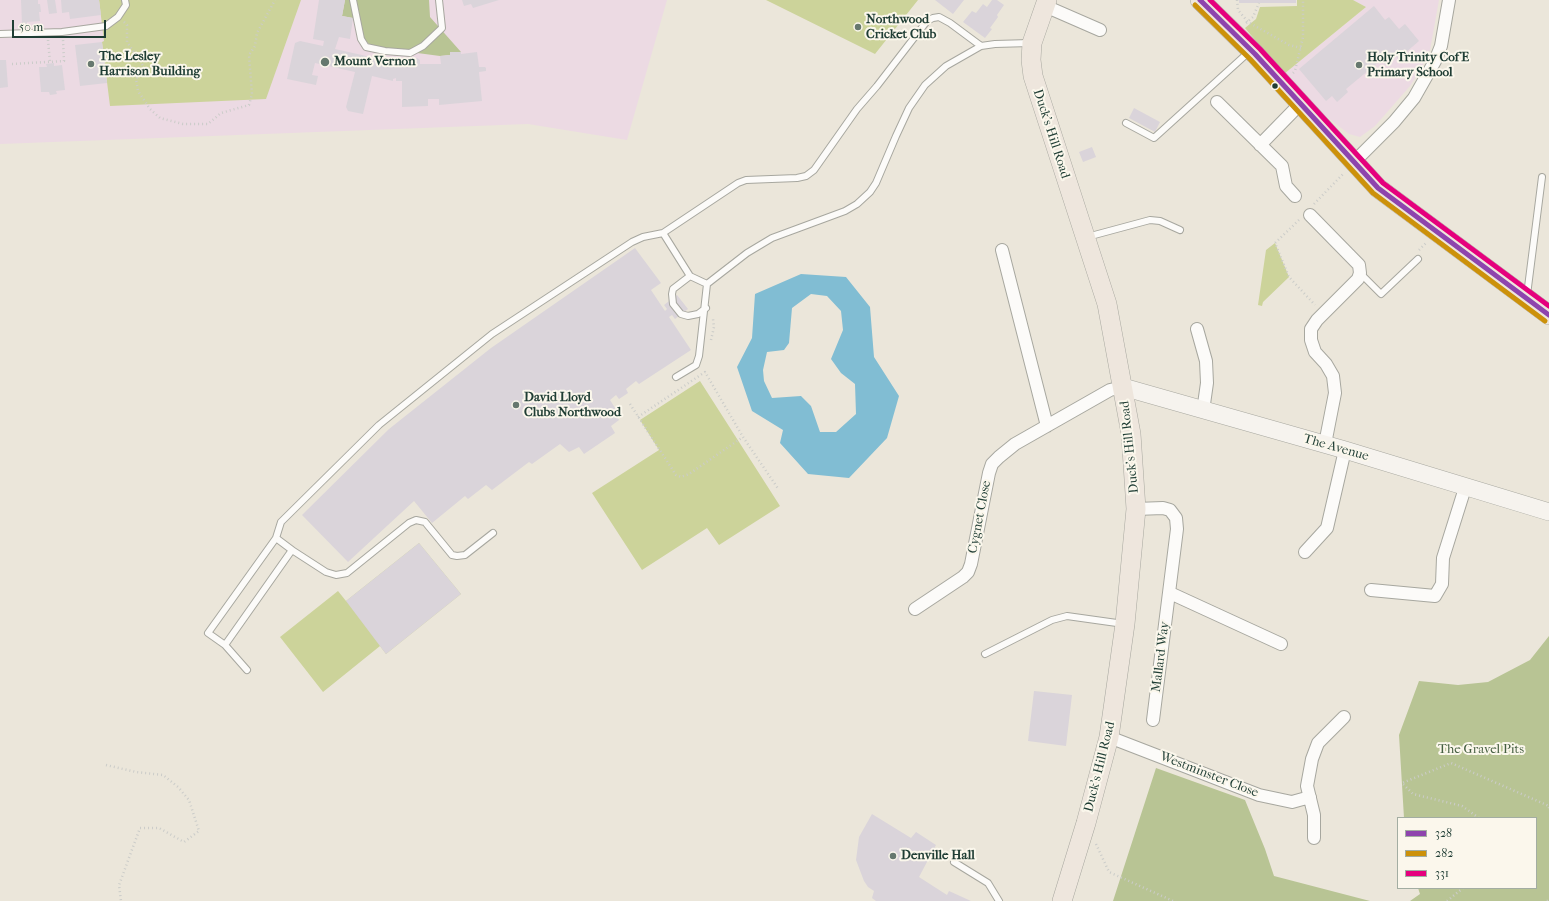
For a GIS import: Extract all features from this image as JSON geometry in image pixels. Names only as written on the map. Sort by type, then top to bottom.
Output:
[{"type":"main road","points":[[1200,0],[1240,27],[1251,50],[1378,188],[1549,315]]},
{"type":"main road","name":"Duck's Hill Road","points":[[1046,3],[1032,43],[1031,60],[1033,76],[1107,304],[1131,434],[1136,509],[1125,624],[1109,737],[1086,824],[1062,901]]},
{"type":"street","points":[[1354,162],[1394,122],[1414,98],[1436,61],[1441,46],[1449,0]]},
{"type":"street","points":[[1046,3],[1100,30]]},
{"type":"street","points":[[1218,102],[1282,166],[1286,186],[1295,196]]},
{"type":"street","points":[[1260,145],[1301,103]]},
{"type":"street","points":[[1308,214],[1358,265],[1360,273],[1358,279],[1311,329],[1311,340],[1315,352],[1326,364],[1333,376],[1335,393],[1325,444]]},
{"type":"street","points":[[1002,250],[1047,426]]},
{"type":"street","points":[[1196,329],[1206,361],[1207,383],[1203,411]]},
{"type":"street","name":"The Avenue","points":[[1123,387],[1203,411],[1325,444],[1465,488],[1549,512]]},
{"type":"street","name":"Cygnet Close","points":[[915,609],[963,577],[968,572],[992,464],[998,457],[1015,444],[1110,390],[1123,387]]},
{"type":"street","points":[[1305,552],[1327,528],[1345,450]]},
{"type":"street","points":[[1371,590],[1435,596],[1442,584],[1443,558],[1465,488]]},
{"type":"street","name":"Mallard Way","points":[[1136,509],[1163,508],[1170,510],[1176,518],[1177,529],[1153,720]]},
{"type":"street","points":[[1170,593],[1281,644]]},
{"type":"street","points":[[1314,838],[1314,815],[1307,786],[1312,759],[1318,743],[1344,717]]},
{"type":"street","name":"Westminster Close","points":[[1109,737],[1259,795],[1292,802],[1310,797]]},
{"type":"lane","points":[[0,34],[62,32],[106,26],[118,17],[126,5],[125,0]]},
{"type":"lane","points":[[353,0],[361,39],[366,47],[385,51],[410,53],[423,46],[442,28],[439,0]]},
{"type":"lane","points":[[247,670],[225,645],[208,633],[276,538],[281,522],[374,431],[469,352],[518,316],[632,242],[643,237],[663,233],[738,183],[757,179],[797,178],[806,176],[814,170],[857,109],[928,21],[939,17],[950,23],[981,46]]},
{"type":"lane","points":[[676,377],[696,365],[699,356],[706,308],[707,284],[747,253],[772,238],[845,211],[857,204],[870,192],[876,183],[909,108],[925,85],[946,66],[981,46],[1032,43]]},
{"type":"lane","points":[[1126,123],[1154,138],[1251,50]]},
{"type":"lane","points":[[1527,298],[1542,176]]},
{"type":"lane","points":[[1085,238],[1150,220],[1160,221],[1180,230]]},
{"type":"lane","points":[[663,233],[690,276],[707,284]]},
{"type":"lane","points":[[1360,273],[1381,294],[1418,259]]},
{"type":"lane","points":[[690,276],[674,289],[672,294],[673,304],[681,314],[688,316],[698,314],[706,308]]},
{"type":"lane","points":[[276,538],[326,572],[336,575],[347,573],[409,523],[416,520],[425,522],[452,555],[457,556],[465,555],[493,533]]},
{"type":"lane","points":[[225,645],[292,550]]},
{"type":"lane","points":[[985,654],[1052,620],[1067,616],[1125,624]]},
{"type":"lane","points":[[954,862],[988,883],[1000,901]]},
{"type":"path","points":[[118,17],[127,24],[127,42],[144,67],[136,79],[138,91],[150,109],[160,118],[183,124],[208,124],[222,113],[249,105],[252,94],[249,55],[255,46],[257,33],[275,0]]},
{"type":"path","points":[[1237,0],[1240,27]]},
{"type":"path","points":[[1282,83],[1295,71],[1301,48],[1303,37],[1303,0]]},
{"type":"path","points":[[1240,27],[1253,17],[1259,3]]},
{"type":"path","points":[[1240,27],[1301,48]]},
{"type":"path","points":[[47,32],[50,62]]},
{"type":"path","points":[[12,64],[64,61],[62,32]]},
{"type":"path","points":[[1324,315],[1289,277],[1275,243],[1308,214],[1354,162]]},
{"type":"path","points":[[638,417],[705,372],[743,437],[779,490]]},
{"type":"path","points":[[630,404],[676,475],[681,477],[688,474],[743,437]]},
{"type":"path","points":[[1478,817],[1462,806],[1413,794],[1402,783],[1450,763],[1549,807]]},
{"type":"path","points":[[106,765],[136,772],[163,775],[178,787],[189,800],[199,831],[184,842],[159,828],[140,828],[119,885],[121,901]]},
{"type":"path","points":[[1086,824],[1109,872],[1173,901]]},
{"type":"path","points":[[1447,901],[1462,889]]},
{"type":"shaded area","name":"Mount Vernon","points":[[0,0],[667,0],[627,140],[528,124],[0,144]]},
{"type":"shaded area","name":"Holy Trinity CofE Primary School","points":[[1353,0],[1439,0],[1430,50],[1421,69],[1410,86],[1375,126],[1360,137],[1349,134],[1323,114],[1284,74],[1366,7]]},
{"type":"green space","points":[[99,0],[301,0],[266,99],[110,106],[102,42],[104,41]]},
{"type":"green space","points":[[345,0],[429,0],[430,17],[461,52],[450,52],[450,55],[440,56],[372,47],[364,39],[353,18],[342,16]]},
{"type":"green space","name":"Northwood Cricket Club","points":[[766,0],[918,0],[875,54]]},
{"type":"green space","points":[[1297,0],[1353,0],[1366,7],[1284,74],[1245,28],[1256,19],[1260,7],[1297,6]]},
{"type":"green space","points":[[1275,243],[1289,277],[1263,302],[1262,306],[1258,305],[1266,250]]},
{"type":"green space","points":[[700,381],[780,506],[719,545],[707,528],[642,570],[592,493],[659,450],[640,420]]},
{"type":"green space","points":[[419,543],[461,594],[386,654],[380,646],[323,692],[280,637],[338,591],[346,601]]},
{"type":"green space","name":"The Gravel Pits","points":[[1549,636],[1549,901],[1410,901],[1420,894],[1418,889],[1537,889],[1537,817],[1404,817],[1399,735],[1419,681],[1458,685],[1488,682],[1530,660]]},
{"type":"green space","points":[[1156,768],[1245,800],[1265,849],[1274,876],[1370,901],[1113,901]]},
{"type":"water","points":[[801,274],[846,277],[870,307],[874,357],[899,396],[887,438],[849,478],[808,474],[780,443],[783,430],[752,411],[737,367],[752,338],[755,294]],"holes":[[[811,294],[827,296],[841,311],[843,330],[831,359],[841,373],[855,384],[856,414],[836,432],[820,432],[811,406],[801,396],[772,398],[764,381],[763,370],[767,352],[784,350],[789,343],[792,308]]]},
{"type":"building","points":[[21,0],[38,0],[41,12],[39,12],[40,21],[22,24]]},
{"type":"building","points":[[47,0],[55,0],[57,13],[49,14]]},
{"type":"building","points":[[61,0],[99,0],[101,15],[70,19],[69,12],[62,13]]},
{"type":"building","points":[[319,0],[345,0],[342,16],[353,18],[350,39],[339,37],[335,49],[402,64],[415,64],[415,60],[417,58],[420,60],[420,64],[441,64],[440,56],[450,55],[450,52],[461,52],[461,54],[477,52],[479,67],[486,68],[486,71],[479,72],[482,101],[439,105],[439,99],[428,99],[428,106],[402,107],[402,81],[396,81],[396,78],[393,79],[393,81],[372,76],[363,114],[348,111],[346,107],[355,72],[315,63],[312,75],[318,76],[316,85],[287,79],[295,43],[300,41],[323,46],[324,41],[313,39]]},
{"type":"building","points":[[462,0],[499,0],[473,8],[471,4],[464,6]]},
{"type":"building","points":[[935,0],[964,0],[953,14]]},
{"type":"building","points":[[992,0],[997,0],[1004,5],[990,28],[992,29],[985,38],[963,22],[972,11],[976,13],[983,4],[987,7]]},
{"type":"building","points":[[1239,0],[1296,0],[1296,3],[1239,3]]},
{"type":"building","points":[[1374,6],[1385,20],[1389,17],[1399,29],[1405,24],[1419,41],[1398,59],[1396,56],[1385,65],[1381,60],[1346,89],[1348,92],[1337,102],[1332,96],[1326,101],[1299,69]]},
{"type":"building","name":"The Lesley Harrison Building","points":[[102,42],[107,83],[80,86],[75,45]]},
{"type":"building","points":[[0,60],[6,60],[8,87],[0,88]]},
{"type":"building","points":[[54,63],[54,66],[62,65],[65,90],[56,91],[57,94],[50,95],[49,92],[41,92],[39,67],[47,67],[46,64]]},
{"type":"building","points":[[1134,108],[1160,122],[1155,132],[1129,118]]},
{"type":"building","points":[[1092,147],[1096,157],[1083,162],[1079,152]]},
{"type":"building","name":"David Lloyd Clubs Northwood","points":[[635,248],[661,283],[651,290],[665,311],[667,309],[664,305],[677,295],[688,309],[675,319],[672,315],[669,317],[691,350],[639,384],[636,381],[626,389],[628,393],[619,399],[616,395],[610,400],[617,411],[615,413],[619,420],[611,426],[615,433],[584,454],[579,447],[569,452],[560,444],[532,464],[529,462],[492,490],[486,485],[468,499],[465,496],[432,523],[414,501],[348,562],[302,515],[389,429],[491,348]]},
{"type":"building","points":[[419,543],[461,594],[386,654],[346,601]]},
{"type":"building","points":[[1034,691],[1072,695],[1066,746],[1028,741]]},
{"type":"building","name":"Denville Hall","points":[[872,814],[911,838],[916,832],[936,845],[919,877],[947,895],[949,891],[971,901],[876,901],[872,898],[874,891],[868,887],[864,881],[856,860],[859,837]]},
{"type":"transit line","name":"328","points":[[1200,0],[1255,54],[1378,188],[1549,315]]},
{"type":"transit line","name":"331","points":[[1210,0],[1260,49],[1383,183],[1549,306]]},
{"type":"transit line","name":"282","points":[[1195,5],[1250,59],[1373,193],[1545,321]]},
{"type":"place","name":"Northwood Cricket Club","points":[[858,27]]},
{"type":"place","name":"Mount Vernon","points":[[325,62]]},
{"type":"place","name":"The Lesley Harrison Building","points":[[91,64]]},
{"type":"place","name":"Holy Trinity CofE Primary School","points":[[1359,65]]},
{"type":"place","name":"David Lloyd Clubs Northwood","points":[[516,405]]},
{"type":"place","name":"Denville Hall","points":[[893,856]]}]
